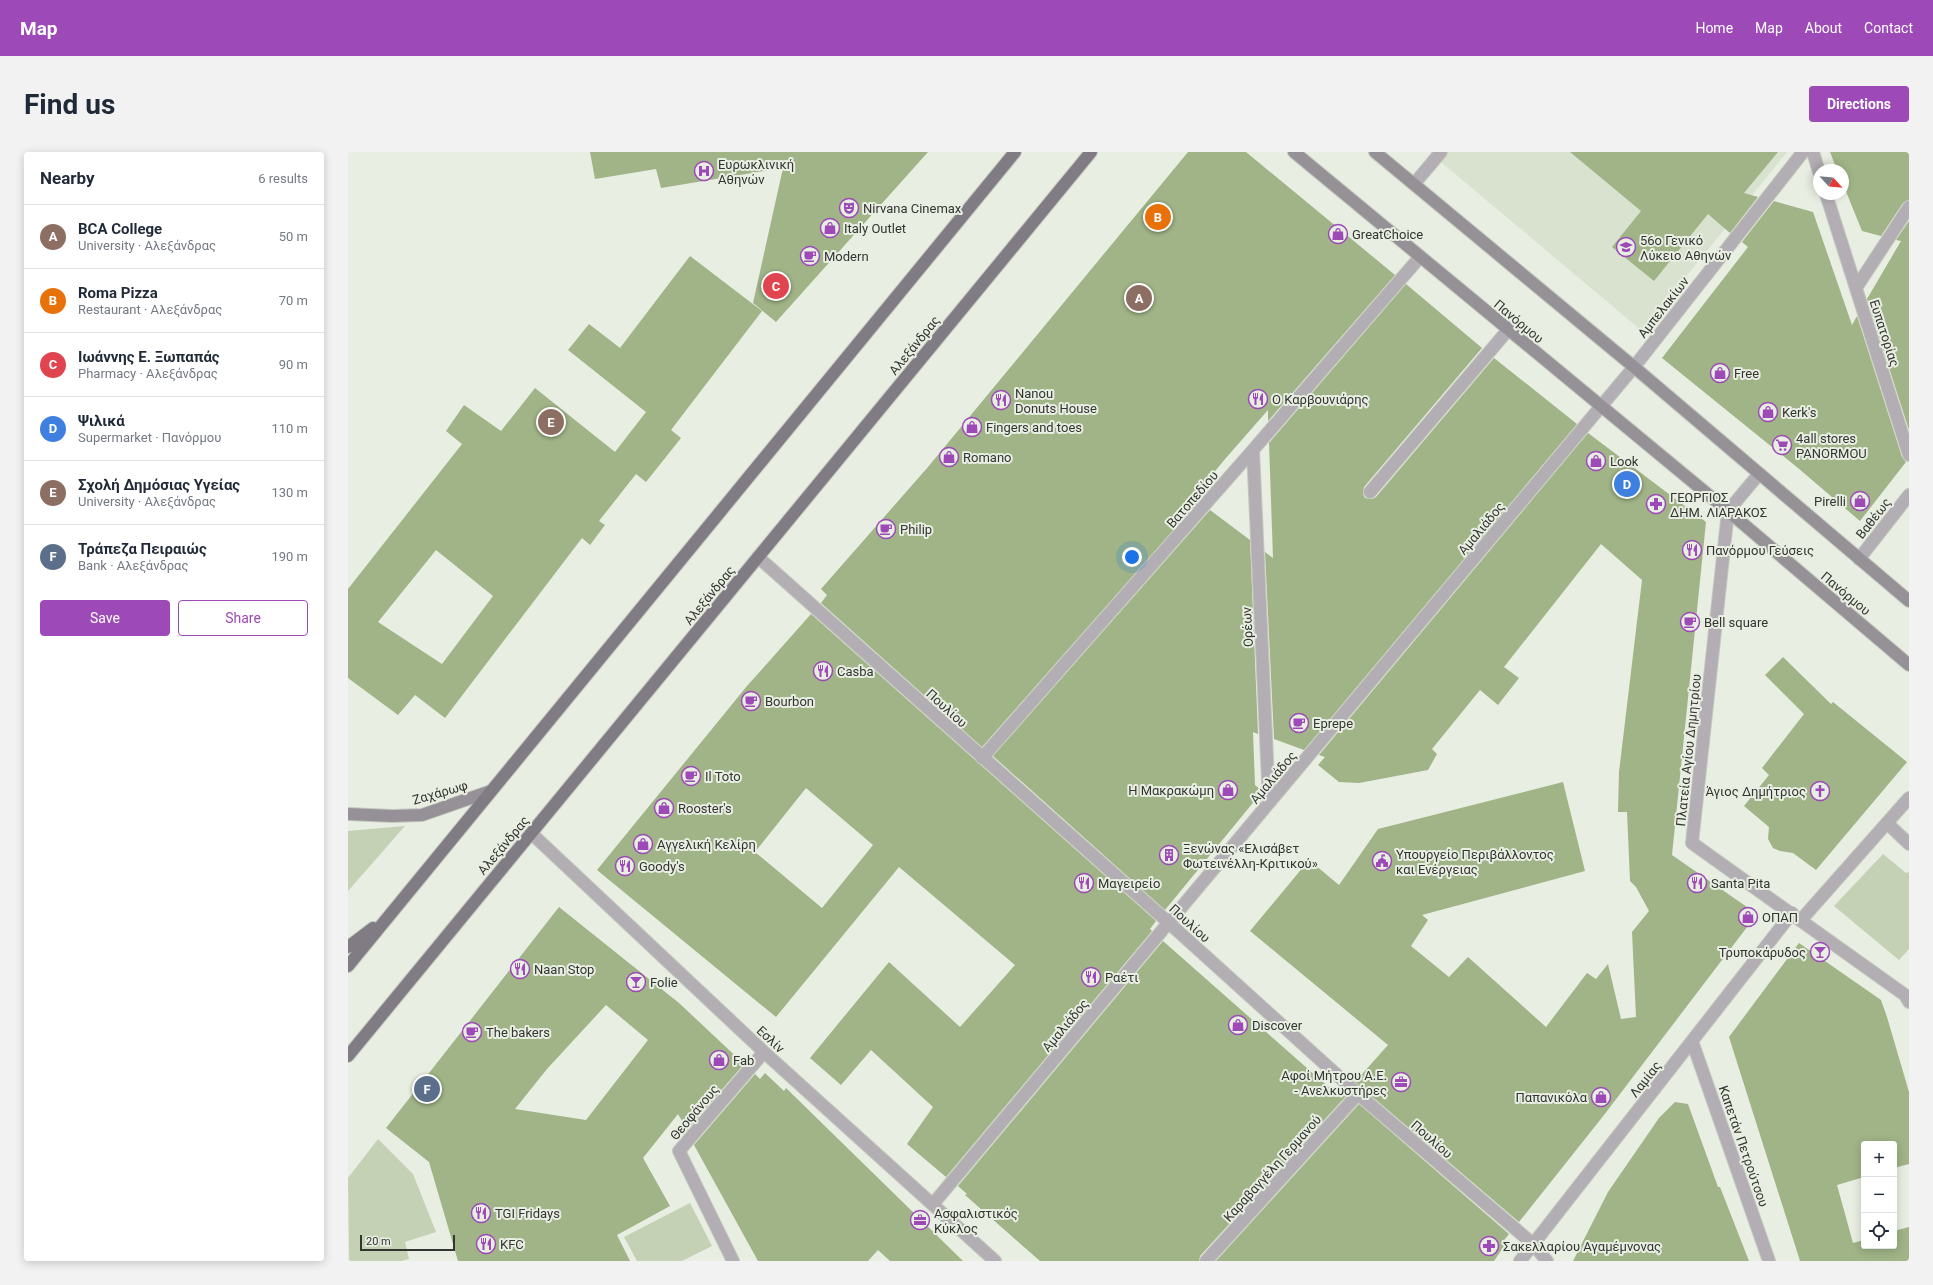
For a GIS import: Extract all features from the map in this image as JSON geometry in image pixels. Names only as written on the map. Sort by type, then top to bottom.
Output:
[{"type":"main road","points":[[348,966],[1014,152]]},
{"type":"main road","name":"Αλεξάνδρας","points":[[348,1056],[1091,152]]},
{"type":"main road","points":[[348,947],[390,915]]},
{"type":"street","name":"Πανόρμου","points":[[1294,152],[1728,511],[1909,665]]},
{"type":"street","points":[[1375,152],[1634,367],[1909,601]]},
{"type":"street","points":[[1414,184],[1441,152]]},
{"type":"street","name":"Αμπελακίων","points":[[1634,367],[1803,152]]},
{"type":"street","points":[[1813,152],[1817,164]]},
{"type":"street","name":"Ευπατορίας","points":[[1828,200],[1909,455]]},
{"type":"street","name":"Ευπατορίας","points":[[1856,288],[1909,207]]},
{"type":"street","name":"Βατοπεδίου","points":[[982,758],[1253,450],[1420,257]]},
{"type":"street","points":[[1370,492],[1508,330]]},
{"type":"street","name":"Αμαλιάδος","points":[[933,1204],[1634,367]]},
{"type":"street","name":"Ορέων","points":[[1253,450],[1269,803]]},
{"type":"street","points":[[1728,511],[1759,474]]},
{"type":"street","name":"Βαθέως","points":[[1859,558],[1909,495]]},
{"type":"street","name":"Πλατεία Αγίου Δημητρίου","points":[[1728,511],[1692,843],[1906,995],[1909,1002]]},
{"type":"street","name":"Πουλίου","points":[[758,558],[1169,923],[1358,1094],[1533,1244],[1547,1261]]},
{"type":"street","name":"Ζαχάρωφ","points":[[348,814],[392,816],[422,815],[491,791]]},
{"type":"street","name":"Λαμίας","points":[[1520,1261],[1692,1041],[1796,916],[1887,823],[1909,798]]},
{"type":"street","points":[[1887,823],[1909,844]]},
{"type":"street","name":"Εσλίν","points":[[531,833],[764,1052],[995,1261]]},
{"type":"street","name":"Καπετάν Πετρούτσου","points":[[1692,1041],[1769,1261]]},
{"type":"street","name":"Θεοφάνους","points":[[733,1261],[679,1152],[764,1052]]},
{"type":"street","name":"Καραβαγγέλη Γερμανού","points":[[1206,1261],[1358,1094]]},
{"type":"shaded area","name":"56ο Γενικό Λύκειο Αθηνών","points":[[1449,152],[1787,152],[1642,331],[1441,162]]},
{"type":"shaded area","points":[[405,826],[348,891],[348,831]]},
{"type":"shaded area","points":[[1883,854],[1906,873],[1909,872],[1909,949],[1899,960],[1834,906]]},
{"type":"shaded area","points":[[378,1139],[413,1174],[436,1232],[405,1242],[409,1259],[401,1261],[349,1261],[348,1178]]},
{"type":"shaded area","points":[[690,1203],[712,1246],[682,1261],[637,1261],[624,1237]]},
{"type":"building","points":[[590,152],[928,152],[776,322],[753,303],[783,168],[661,188],[656,169],[595,179]]},
{"type":"building","points":[[1188,152],[1246,152],[1395,275],[1268,421],[1268,410],[1225,459],[1194,497],[1199,501],[982,747],[821,603],[827,595],[821,589],[928,467]]},
{"type":"building","points":[[1570,152],[1778,152],[1744,193],[1758,197],[1730,233],[1708,214],[1654,281],[1612,247],[1641,211]]},
{"type":"building","points":[[1830,152],[1909,152],[1909,200],[1903,203],[1881,236],[1862,231],[1849,199],[1849,164],[1835,164]]},
{"type":"building","points":[[1774,201],[1813,212],[1852,325],[1857,316],[1902,457],[1906,462],[1860,521],[1798,468],[1662,358],[1748,247],[1742,242]]},
{"type":"building","points":[[1909,221],[1909,430],[1867,299],[1901,241],[1896,240]]},
{"type":"building","points":[[690,256],[762,311],[671,430],[681,438],[646,482],[636,474],[599,521],[605,525],[590,545],[582,538],[445,718],[415,695],[398,715],[348,678],[348,589],[462,444],[446,431],[464,405],[501,431],[535,388],[615,452],[646,412],[568,350],[589,324],[620,348]],"holes":[[[436,550],[493,596],[442,664],[378,622]]]},
{"type":"building","points":[[1406,284],[1482,348],[1364,487],[1363,494],[1365,498],[1372,499],[1376,497],[1494,358],[1577,424],[1304,750],[1274,739],[1265,552],[1273,558],[1269,443]]},
{"type":"building","points":[[1588,433],[1706,522],[1672,855],[1757,914],[1604,1115],[1519,1222],[1355,1082],[1388,1045],[1250,931],[1309,860],[1339,885],[1378,829],[1563,782],[1585,871],[1422,915],[1428,920],[1411,946],[1449,977],[1468,957],[1546,1027],[1587,973],[1596,979],[1608,964],[1621,1019],[1636,1017],[1632,932],[1649,911],[1636,887],[1630,881],[1627,812],[1618,812],[1619,772],[1642,580],[1601,544],[1504,667],[1519,678],[1498,705],[1480,690],[1432,749],[1437,754],[1428,770],[1359,783],[1339,782],[1318,765],[1325,757],[1319,755]]},
{"type":"building","points":[[1210,510],[1250,540],[1258,734],[1253,732],[1255,785],[1261,790],[1261,793],[1165,910],[993,756]]},
{"type":"building","points":[[811,614],[1156,921],[1150,929],[1152,931],[946,1177],[907,1144],[933,1107],[871,1050],[841,1085],[810,1058],[889,962],[960,1027],[1015,965],[899,867],[776,1017],[597,870],[747,686]],"holes":[[[806,788],[873,845],[822,908],[755,852]]]},
{"type":"building","name":"Άγιος Δημήτριος","points":[[1783,657],[1831,704],[1833,702],[1907,762],[1816,870],[1793,853],[1780,851],[1773,848],[1768,839],[1769,827],[1744,806],[1769,775],[1762,768],[1804,714],[1765,675]]},
{"type":"building","points":[[559,907],[679,1003],[744,1064],[687,1130],[678,1114],[643,1158],[670,1206],[617,1235],[630,1261],[458,1261],[429,1162],[386,1128]],"holes":[[[606,1005],[648,1040],[586,1120],[515,1109],[547,1069]]]},
{"type":"building","points":[[1163,941],[1341,1098],[1346,1093],[1347,1095],[1200,1256],[1199,1261],[1040,1261],[965,1195],[967,1194],[958,1186]]},
{"type":"building","points":[[1799,943],[1881,1000],[1909,1092],[1909,1164],[1897,1167],[1897,1141],[1861,1141],[1861,1178],[1837,1185],[1853,1243],[1861,1241],[1861,1249],[1897,1249],[1897,1230],[1909,1227],[1909,1261],[1800,1261],[1729,1037]]},
{"type":"building","points":[[765,1073],[784,1091],[786,1088],[963,1261],[890,1261],[878,1250],[868,1261],[758,1261],[694,1145],[755,1074],[760,1079]]},
{"type":"building","points":[[1675,1102],[1688,1104],[1718,1187],[1720,1187],[1749,1261],[1573,1261],[1608,1192],[1659,1118]]},
{"type":"building","points":[[1359,1104],[1509,1234],[1501,1244],[1504,1246],[1494,1261],[1216,1261]]},
{"type":"place","name":"Ευρωκλινική Αθηνών","points":[[704,171]]},
{"type":"place","name":"Nirvana Cinemax","points":[[849,208]]},
{"type":"place","name":"Roma Pizza","points":[[1158,217]]},
{"type":"place","name":"Italy Outlet","points":[[830,228]]},
{"type":"place","name":"GreatChoice","points":[[1338,234]]},
{"type":"place","name":"56ο Γενικό Λύκειο Αθηνών","points":[[1626,247]]},
{"type":"place","name":"Modern","points":[[810,256]]},
{"type":"place","name":"Ιωάννης Ε. Ξωπαπάς","points":[[776,286]]},
{"type":"place","name":"BCA College","points":[[1139,298]]},
{"type":"place","name":"Free","points":[[1720,373]]},
{"type":"place","name":"Ο Καρβουνιάρης","points":[[1258,399]]},
{"type":"place","name":"Nanou Donuts House","points":[[1001,400]]},
{"type":"place","name":"Kerk's","points":[[1768,412]]},
{"type":"place","name":"Σχολή Δημόσιας Υγείας","points":[[551,422]]},
{"type":"place","name":"Fingers and toes","points":[[972,427]]},
{"type":"place","name":"4all stores PANORMOU","points":[[1782,445]]},
{"type":"place","name":"Romano","points":[[949,457]]},
{"type":"place","name":"Look","points":[[1596,461]]},
{"type":"place","name":"Ψιλικά","points":[[1627,484]]},
{"type":"place","name":"Pirelli","points":[[1860,501]]},
{"type":"place","name":"ΓΕΩΡΓΙΟΣ ΔΗΜ. ΛΙΑΡΑΚΟΣ","points":[[1656,504]]},
{"type":"place","name":"Philip","points":[[886,529]]},
{"type":"place","name":"Πανόρμου Γεύσεις","points":[[1692,550]]},
{"type":"place","name":"Bell square","points":[[1690,622]]},
{"type":"place","name":"Casba","points":[[823,671]]},
{"type":"place","name":"Bourbon","points":[[751,701]]},
{"type":"place","name":"Eprepe","points":[[1299,723]]},
{"type":"place","name":"Il Toto","points":[[691,776]]},
{"type":"place","name":"Η Μακρακώμη","points":[[1228,790]]},
{"type":"place","name":"Άγιος Δημήτριος","points":[[1820,791]]},
{"type":"place","name":"Rooster's","points":[[664,808]]},
{"type":"place","name":"Αγγελική Κελίρη","points":[[643,844]]},
{"type":"place","name":"Ξενώνας «Ελισάβετ Φωτεινέλλη-Κριτικού»","points":[[1169,855]]},
{"type":"place","name":"Υπουργείο Περιβάλλοντος και Ενέργειας","points":[[1382,861]]},
{"type":"place","name":"Goody's","points":[[625,866]]},
{"type":"place","name":"Μαγειρείο","points":[[1084,883]]},
{"type":"place","name":"Santa Pita","points":[[1697,883]]},
{"type":"place","name":"ΟΠΑΠ","points":[[1748,917]]},
{"type":"place","name":"Τρυποκάρυδος","points":[[1820,952]]},
{"type":"place","name":"Naan Stop","points":[[520,969]]},
{"type":"place","name":"Ραέτι","points":[[1091,977]]},
{"type":"place","name":"Folie","points":[[636,982]]},
{"type":"place","name":"Discover","points":[[1238,1025]]},
{"type":"place","name":"The bakers","points":[[472,1032]]},
{"type":"place","name":"Fab","points":[[719,1060]]},
{"type":"place","name":"Αφοί Μήτρου Α.Ε. - Ανελκυστήρες","points":[[1401,1082]]},
{"type":"place","name":"Τράπεζα Πειραιώς","points":[[427,1089]]},
{"type":"place","name":"Παπανικόλα","points":[[1601,1097]]},
{"type":"place","name":"TGI Fridays","points":[[481,1213]]},
{"type":"place","name":"Ασφαλιστικός Κύκλος","points":[[920,1220]]},
{"type":"place","name":"KFC","points":[[486,1244]]},
{"type":"place","name":"Σακελλαρίου Αγαμέμνονας","points":[[1489,1246]]}]
